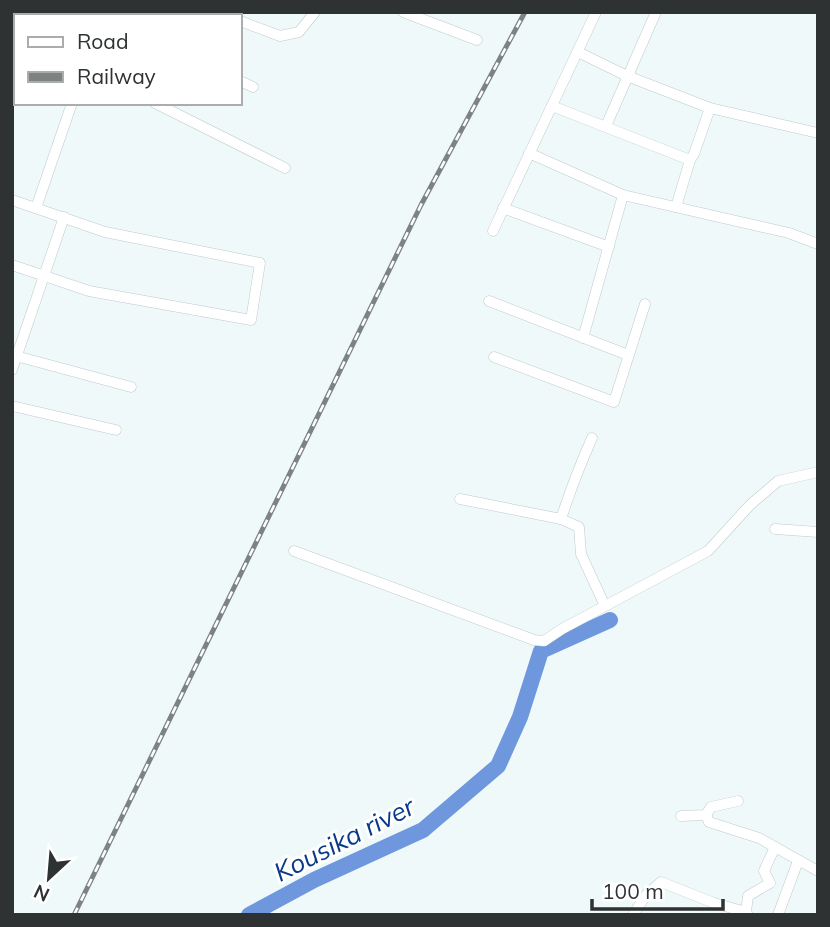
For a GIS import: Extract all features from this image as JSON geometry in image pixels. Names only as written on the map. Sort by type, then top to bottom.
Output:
[{"type":"street","points":[[242,22],[280,36],[299,32],[314,12]]},
{"type":"street","points":[[403,12],[477,40]]},
{"type":"street","points":[[493,231],[596,12]]},
{"type":"street","points":[[606,126],[656,12]]},
{"type":"street","points":[[578,52],[628,76],[710,108],[818,133]]},
{"type":"street","points":[[242,82],[253,87]]},
{"type":"street","points":[[36,208],[71,105]]},
{"type":"street","points":[[159,105],[285,167]]},
{"type":"street","points":[[552,106],[690,160]]},
{"type":"street","points":[[676,207],[710,108]]},
{"type":"street","points":[[529,153],[622,195],[789,233],[818,244]]},
{"type":"street","points":[[583,338],[622,195]]},
{"type":"street","points":[[12,200],[105,232],[260,263],[251,320],[89,291],[12,265]]},
{"type":"street","points":[[503,208],[609,247]]},
{"type":"street","points":[[12,370],[64,217]]},
{"type":"street","points":[[489,301],[628,355]]},
{"type":"street","points":[[494,356],[614,402],[645,304]]},
{"type":"street","points":[[16,356],[131,387]]},
{"type":"street","points":[[12,406],[116,430]]},
{"type":"street","points":[[561,519],[592,438]]},
{"type":"street","points":[[295,551],[534,640],[544,641],[708,551],[750,505],[778,481],[818,472]]},
{"type":"street","points":[[460,499],[561,519],[579,527],[582,554],[605,606]]},
{"type":"street","points":[[775,529],[818,532]]},
{"type":"street","points":[[706,815],[711,807],[738,801]]},
{"type":"street","points":[[681,816],[706,815]]},
{"type":"street","points":[[706,815],[709,822],[760,838],[818,871]]},
{"type":"street","points":[[633,915],[646,895],[661,882],[747,913],[748,896],[770,883],[764,871],[775,847]]},
{"type":"street","points":[[778,915],[798,861]]},
{"type":"street","points":[[709,915],[714,903]]},
{"type":"waterway","name":"Kousika river","points":[[249,915],[314,880],[423,830],[498,766],[520,717],[541,651],[610,620]]},
{"type":"railway","points":[[74,915],[421,205],[525,12]]}]
